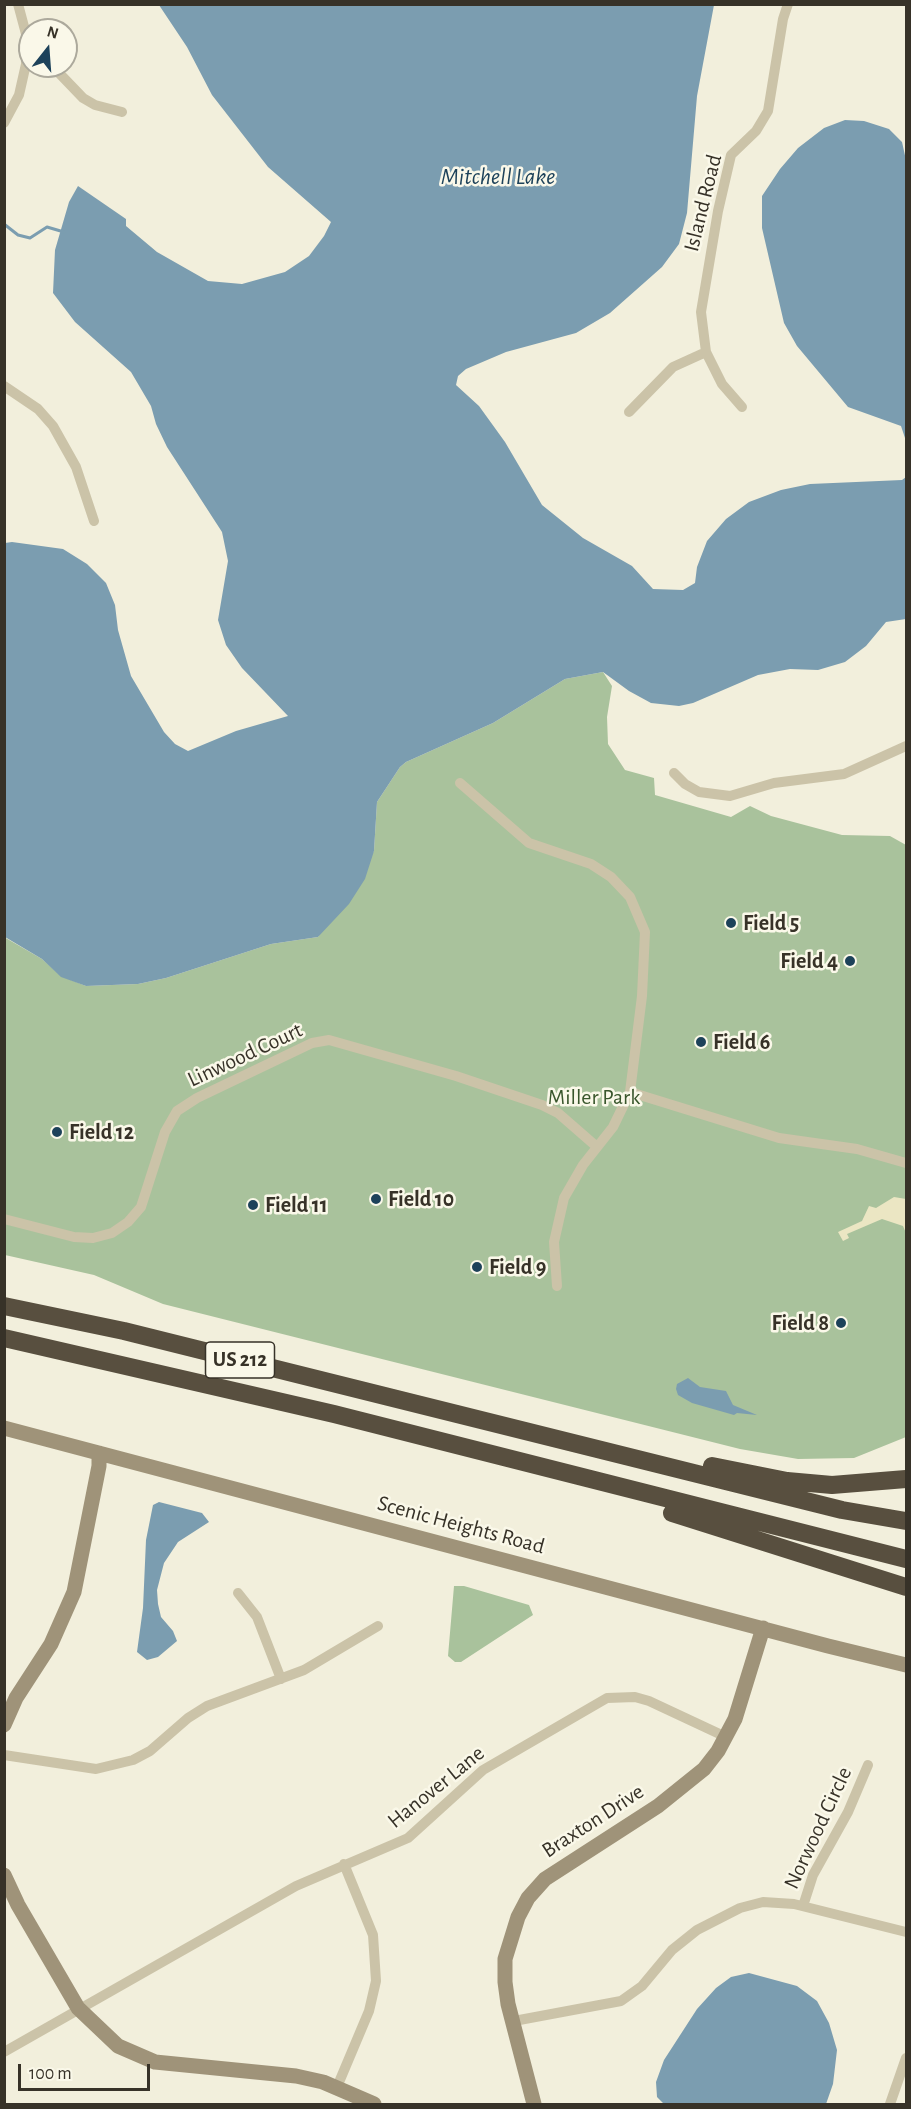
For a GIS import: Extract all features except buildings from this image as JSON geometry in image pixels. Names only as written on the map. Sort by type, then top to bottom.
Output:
[{"type":"highway","name":"US 212","points":[[4,1306],[124,1331],[842,1510],[906,1521]]},
{"type":"highway","name":"US 212","points":[[4,1340],[55,1348],[906,1559]]},
{"type":"highway","points":[[474,1418],[535,1425],[788,1481],[832,1485],[906,1479]]},
{"type":"highway","points":[[470,1450],[906,1587]]},
{"type":"street","name":"Island Road","points":[[742,407],[722,384],[706,352],[701,312],[730,155],[756,131],[768,111],[783,19],[788,4]]},
{"type":"street","points":[[4,123],[19,95],[24,78]]},
{"type":"street","points":[[64,78],[83,98],[95,105],[122,112]]},
{"type":"street","points":[[629,412],[673,367],[706,352]]},
{"type":"street","points":[[4,386],[38,409],[53,426],[76,467],[94,521]]},
{"type":"street","points":[[674,773],[685,784],[699,792],[730,796],[774,783],[844,774],[906,747]]},
{"type":"street","points":[[460,783],[529,843],[579,860],[602,871],[621,887],[636,908],[645,932],[646,948],[630,1092],[613,1127],[571,1183],[558,1214],[553,1255],[557,1286]]},
{"type":"street","name":"Linwood Court","points":[[4,1219],[74,1237],[93,1238],[112,1233],[129,1222],[141,1207],[165,1132],[177,1111],[197,1098],[312,1043],[329,1040],[456,1076],[542,1105],[558,1113],[597,1147]]},
{"type":"street","points":[[630,1092],[779,1138],[857,1149],[906,1163]]},
{"type":"street","name":"Scenic Heights Road","points":[[4,1428],[906,1665]]},
{"type":"street","points":[[4,1725],[16,1698],[51,1644],[74,1593],[99,1466],[99,1453]]},
{"type":"street","points":[[238,1593],[257,1617],[281,1679]]},
{"type":"street","points":[[4,1755],[76,1768],[115,1766],[150,1751],[188,1718],[207,1706],[281,1679],[326,1659],[378,1626]]},
{"type":"street","name":"Braxton Drive","points":[[534,2104],[508,2004],[505,1959],[510,1938],[528,1898],[545,1879],[564,1864],[688,1784],[704,1769],[726,1737],[740,1707],[763,1628]]},
{"type":"street","name":"Hanover Lane","points":[[4,2052],[296,1886],[344,1864],[380,1852],[408,1838],[483,1770],[607,1698],[635,1697],[649,1701],[726,1737]]},
{"type":"street","name":"Norwood Circle","points":[[803,1906],[813,1875],[856,1797],[868,1765]]},
{"type":"street","points":[[337,2088],[369,2011],[376,1981],[374,1935],[344,1864]]},
{"type":"street","points":[[4,1875],[18,1905],[78,2008],[118,2046],[155,2062],[296,2076],[337,2088],[374,2104]]},
{"type":"street","points":[[514,2021],[621,2001],[642,1986],[684,1939],[711,1922],[763,1902],[785,1902],[906,1932]]},
{"type":"street","points":[[890,2104],[906,2058]]},
{"type":"green space","name":"Miller Park","points":[[603,672],[612,686],[607,717],[608,744],[625,770],[654,778],[655,795],[731,817],[750,806],[771,816],[842,835],[890,836],[906,845],[906,1437],[854,1458],[798,1459],[740,1449],[163,1304],[94,1275],[5,1255],[4,937],[42,959],[61,976],[86,986],[138,984],[166,978],[271,944],[318,937],[374,851],[377,802],[400,767],[406,762],[493,723],[565,679]]},
{"type":"green space","points":[[454,1586],[464,1586],[529,1605],[533,1615],[461,1662],[455,1662],[448,1656]]},
{"type":"shaded area","points":[[894,1197],[906,1199],[906,1233],[903,1226],[882,1219],[847,1234],[849,1238],[843,1241],[838,1232],[862,1221],[869,1206],[876,1208]]},
{"type":"water","name":"Mitchell Lake","points":[[159,5],[714,5],[697,96],[687,213],[679,244],[662,267],[610,313],[576,333],[506,352],[466,369],[458,376],[456,385],[479,406],[505,442],[542,505],[583,538],[632,566],[653,589],[683,590],[695,583],[697,567],[707,541],[726,519],[749,502],[781,490],[810,484],[902,480],[906,477],[906,619],[886,622],[866,646],[845,662],[818,670],[790,669],[758,675],[693,703],[679,706],[651,703],[629,691],[603,672],[565,679],[493,723],[406,762],[400,767],[377,802],[374,851],[365,879],[349,904],[318,937],[271,944],[166,978],[138,984],[86,986],[61,977],[42,959],[5,937],[5,543],[63,549],[87,564],[106,583],[115,605],[118,630],[131,676],[164,732],[175,744],[188,751],[236,731],[288,716],[242,668],[226,645],[218,620],[228,561],[222,532],[167,447],[156,424],[151,406],[131,372],[75,322],[53,293],[55,250],[69,202],[78,186],[126,219],[126,226],[157,252],[208,281],[242,284],[285,272],[309,256],[331,222],[268,167],[212,95],[187,47]]},
{"type":"water","points":[[845,120],[864,121],[889,129],[902,142],[906,160],[906,441],[901,426],[848,407],[797,346],[784,323],[762,228],[762,196],[780,169],[798,148],[824,128]]},
{"type":"water","points":[[688,1378],[700,1387],[726,1391],[733,1405],[757,1415],[737,1413],[734,1415],[692,1403],[678,1395],[676,1389],[677,1384]]},
{"type":"water","points":[[159,1502],[202,1513],[209,1522],[178,1542],[164,1563],[157,1590],[158,1604],[161,1617],[173,1631],[177,1641],[158,1657],[147,1660],[137,1652],[143,1608],[146,1540],[153,1505]]},
{"type":"water","points":[[749,1973],[797,1986],[817,2001],[829,2023],[837,2050],[833,2084],[826,2104],[664,2104],[657,2097],[656,2082],[664,2060],[697,2009],[716,1988],[731,1977]]},
{"type":"waterway","points":[[4,224],[18,235],[30,238],[47,227],[64,232]]},
{"type":"place","name":"Field 5","points":[[731,923]]},
{"type":"place","name":"Field 4","points":[[850,961]]},
{"type":"place","name":"Field 6","points":[[701,1042]]},
{"type":"place","name":"Field 12","points":[[57,1132]]},
{"type":"place","name":"Field 10","points":[[376,1199]]},
{"type":"place","name":"Field 11","points":[[253,1205]]},
{"type":"place","name":"Field 9","points":[[477,1267]]},
{"type":"place","name":"Field 8","points":[[841,1323]]}]
